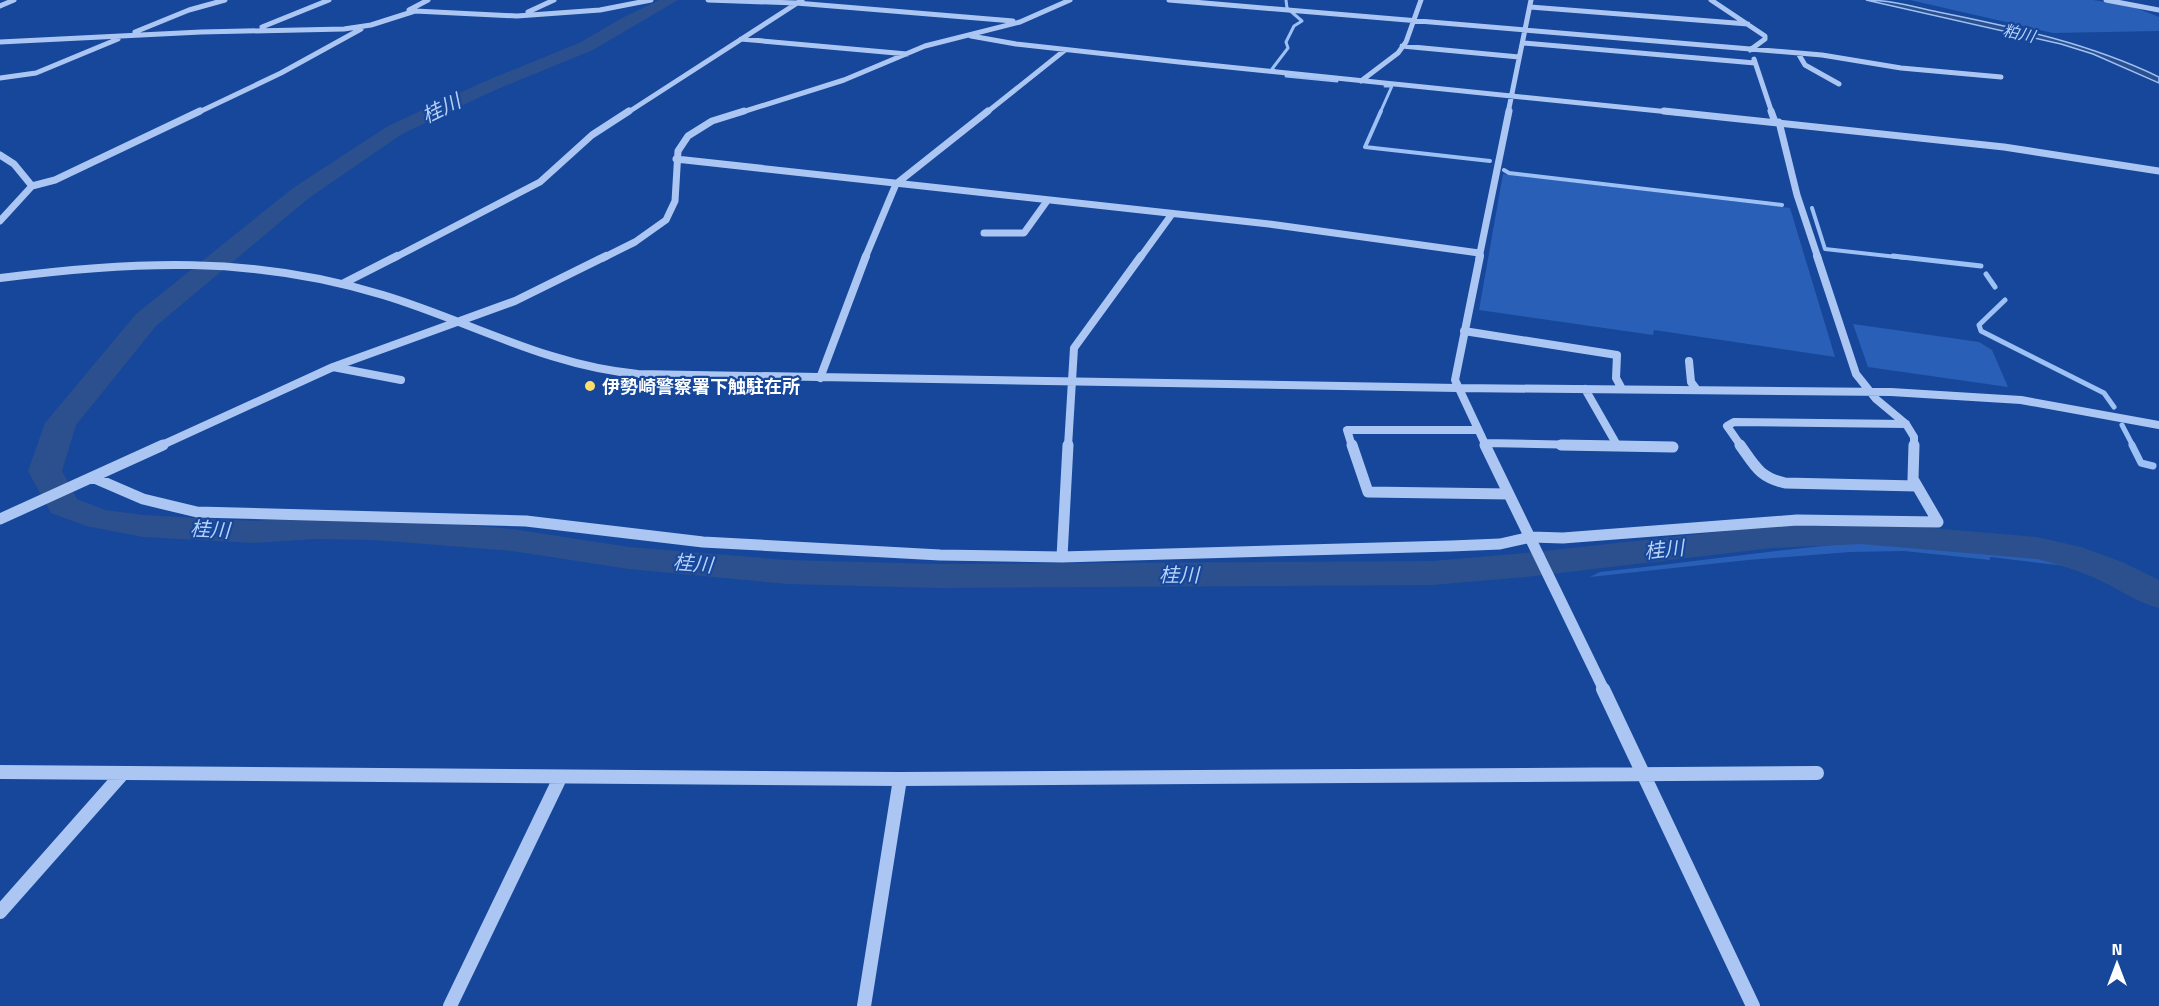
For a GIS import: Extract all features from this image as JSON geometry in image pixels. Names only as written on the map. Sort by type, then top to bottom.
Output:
[{"type":"street","points":[[0,6],[14,0]]},
{"type":"street","points":[[0,78],[36,73],[189,10],[225,0]]},
{"type":"street","points":[[257,30],[329,0]]},
{"type":"street","points":[[0,221],[32,186],[55,180],[281,73],[363,26],[408,12],[428,0]]},
{"type":"street","points":[[517,16],[554,0]]},
{"type":"street","points":[[708,0],[796,3],[1020,22]]},
{"type":"street","points":[[344,283],[540,182],[592,135],[802,0]]},
{"type":"street","points":[[0,519],[333,368],[515,301],[635,242],[666,220],[676,194],[676,159],[682,143],[688,136],[712,121],[844,80],[935,43],[1020,22],[1070,0]]},
{"type":"street","points":[[1169,0],[1798,53],[1846,58],[1901,68],[2001,76]]},
{"type":"street","points":[[1361,81],[1398,53],[1421,0]]},
{"type":"street","points":[[1531,0],[1455,377],[1458,388],[1753,1006]]},
{"type":"street","points":[[1711,0],[1765,36],[1765,39],[1750,50]]},
{"type":"street","points":[[2106,0],[2159,10]]},
{"type":"street","points":[[408,12],[517,16],[600,10],[649,1]]},
{"type":"street","points":[[1530,6],[1748,24]]},
{"type":"street","points":[[0,42],[363,26]]},
{"type":"street","points":[[968,35],[1001,42],[1065,50],[1994,146],[2159,171]]},
{"type":"street","points":[[741,39],[907,54]]},
{"type":"street","points":[[1523,43],[1755,63]]},
{"type":"street","points":[[1402,46],[1520,57]]},
{"type":"street","points":[[820,378],[858,276],[896,184],[1065,50]]},
{"type":"street","points":[[88,479],[164,506],[197,512],[526,520],[703,542],[940,555],[1062,557],[1451,546],[1797,520],[1938,522],[1913,479],[1914,437],[1906,424],[1869,392],[1858,379],[1797,195],[1791,172],[1790,154],[1750,50]]},
{"type":"street","points":[[1798,53],[1805,65],[1839,84]]},
{"type":"street","points":[[0,155],[14,164],[32,186]]},
{"type":"street","points":[[676,159],[1172,214],[1479,252]]},
{"type":"street","points":[[984,233],[1024,233],[1047,201]]},
{"type":"street","points":[[1062,557],[1074,348],[1172,214]]},
{"type":"street","points":[[0,278],[116,267],[193,265],[296,274],[344,283],[459,321],[558,360],[600,370],[664,375],[1963,395],[2021,400],[2159,425]]},
{"type":"street","points":[[1464,332],[1617,355],[1616,378],[1622,389]]},
{"type":"street","points":[[1689,361],[1691,382],[1697,390]]},
{"type":"street","points":[[333,368],[401,380]]},
{"type":"street","points":[[1584,389],[1617,446]]},
{"type":"street","points":[[1906,424],[1734,422],[1727,426],[1761,474],[1768,479],[1785,483],[1916,486]]},
{"type":"street","points":[[1478,429],[1347,429],[1368,492],[1509,494]]},
{"type":"street","points":[[1485,443],[1673,447]]},
{"type":"street","points":[[0,772],[560,778],[1817,773]]},
{"type":"street","points":[[0,912],[123,773]]},
{"type":"street","points":[[450,1006],[560,778]]},
{"type":"street","points":[[864,1006],[900,778]]},
{"type":"shaded area","points":[[1910,0],[2093,0],[2131,6],[2159,17],[2159,31],[2053,33]]},
{"type":"shaded area","points":[[1503,174],[1790,208],[1835,357],[1654,330],[1653,335],[1479,310]]},
{"type":"shaded area","points":[[1853,324],[1979,342],[1992,350],[2008,387],[1868,367]]},
{"type":"shaded area","points":[[1872,542],[2008,549],[2072,559],[2101,571],[2127,586],[2125,592],[2065,566],[1990,557],[1990,560],[1904,551],[1850,552],[1748,560],[1590,577],[1600,572]]},
{"type":"water","name":"粕川","points":[[1866,0],[1905,5],[2053,38],[2133,65],[2159,77],[2159,83],[2093,54],[2061,44]]},
{"type":"waterway","name":"桂川","points":[[671,0],[628,21],[587,46],[487,87],[395,130],[301,193],[224,254],[146,320],[61,423],[45,471],[63,506],[98,519],[143,526],[255,532],[314,528],[374,529],[512,540],[629,558],[787,572],[938,576],[1432,573],[1526,565],[1772,537],[1861,533],[2037,548],[2068,555],[2109,570],[2159,596]]},
{"type":"waterway","points":[[1274,70],[1272,69],[1288,48],[1286,42],[1294,26],[1302,21],[1287,8],[1286,0]]},
{"type":"waterway","points":[[1286,76],[1337,81]]},
{"type":"waterway","points":[[1380,113],[1392,86],[1385,86]]},
{"type":"waterway","points":[[1381,111],[1365,147],[1490,161]]},
{"type":"waterway","points":[[1504,170],[1509,173],[1782,205]]},
{"type":"waterway","points":[[1812,208],[1825,249],[1906,258]]},
{"type":"waterway","points":[[1893,256],[1981,266]]},
{"type":"waterway","points":[[1986,274],[1995,287]]},
{"type":"waterway","points":[[2005,300],[1979,325],[1981,331],[2104,393],[2114,407]]},
{"type":"waterway","points":[[2122,425],[2133,446]]},
{"type":"waterway","points":[[2132,445],[2141,463],[2153,466]]},
{"type":"place","name":"伊勢崎警察署下触駐在所","points":[[590,386]]}]
